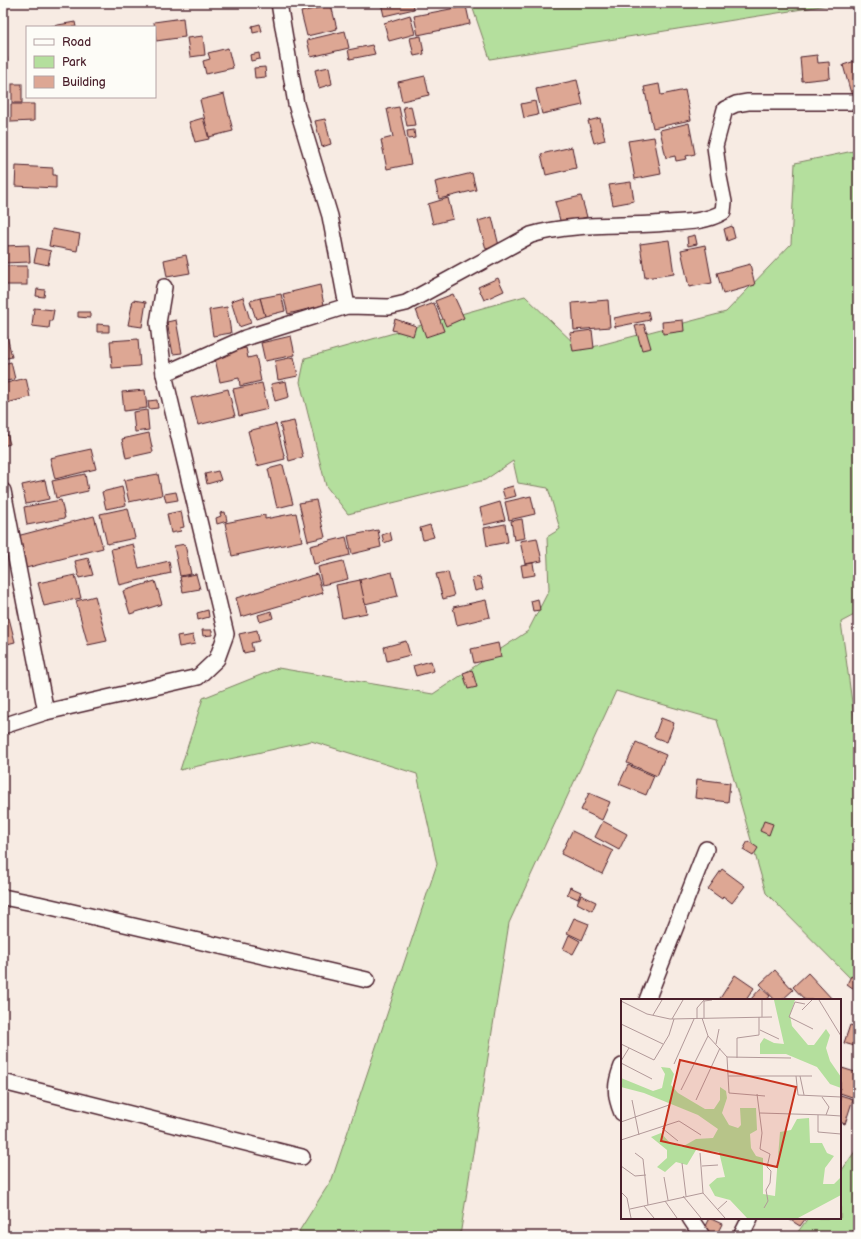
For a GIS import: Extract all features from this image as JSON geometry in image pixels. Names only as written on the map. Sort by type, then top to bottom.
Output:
[{"type":"street","points":[[279,3],[296,104],[330,216],[347,306]]},
{"type":"street","points":[[164,374],[245,338],[347,306],[389,307],[406,302],[531,235],[547,230],[574,227],[672,223],[711,218],[723,212],[724,202],[715,146],[725,109],[736,104],[748,102],[858,102]]},
{"type":"street","points":[[3,726],[46,712],[198,677],[217,659],[226,634],[164,374],[158,323],[164,287]]},
{"type":"street","points":[[3,491],[46,712]]},
{"type":"street","points":[[647,999],[706,849]]},
{"type":"street","points":[[3,897],[367,980]]},
{"type":"street","points":[[621,1068],[616,1081],[617,1101],[621,1111]]},
{"type":"street","points":[[3,1082],[302,1157]]},
{"type":"street","points":[[691,1219],[702,1236]]},
{"type":"street","points":[[741,1236],[750,1219]]},
{"type":"green space","points":[[471,3],[840,3],[490,59]]},
{"type":"green space","points":[[858,150],[858,613],[841,622],[858,746],[858,986],[766,893],[717,720],[616,691],[509,923],[460,1236],[296,1236],[332,1179],[437,864],[417,774],[311,741],[180,770],[203,698],[278,668],[433,694],[528,631],[549,590],[547,537],[560,529],[548,488],[518,483],[513,461],[485,480],[348,514],[326,486],[300,382],[305,358],[525,296],[581,350],[726,312],[791,244],[795,163]]},
{"type":"green space","points":[[858,1147],[858,1236],[795,1236],[807,1219],[841,1219],[841,1172]]},
{"type":"building","points":[[381,3],[413,3],[414,9],[384,16]]},
{"type":"building","points":[[766,3],[781,3],[780,7]]},
{"type":"building","points":[[331,5],[337,29],[307,36],[301,12]]},
{"type":"building","points":[[466,6],[470,24],[418,35],[414,16]]},
{"type":"building","points":[[410,15],[415,34],[389,41],[384,23]]},
{"type":"building","points":[[183,18],[185,37],[156,41],[156,26],[154,26],[154,22]]},
{"type":"building","points":[[75,22],[76,26],[53,26]]},
{"type":"building","points":[[260,24],[262,31],[253,33],[252,26]]},
{"type":"building","points":[[345,31],[349,48],[311,57],[307,40]]},
{"type":"building","points":[[203,36],[205,55],[190,57],[187,38]]},
{"type":"building","points":[[421,36],[424,54],[414,56],[410,38]]},
{"type":"building","points":[[372,45],[375,54],[350,59],[348,50]]},
{"type":"building","points":[[228,48],[233,68],[206,74],[203,61],[210,59],[208,53]]},
{"type":"building","points":[[259,53],[260,59],[251,61],[250,55]]},
{"type":"building","points":[[817,55],[818,63],[829,62],[830,78],[802,81],[800,57]]},
{"type":"building","points":[[3,58],[7,58],[7,76],[3,76]]},
{"type":"building","points":[[858,60],[858,96],[852,97],[843,65]]},
{"type":"building","points":[[265,67],[266,77],[255,78],[254,68]]},
{"type":"building","points":[[329,67],[332,84],[319,88],[315,70]]},
{"type":"building","points":[[425,76],[429,95],[402,101],[398,82]]},
{"type":"building","points":[[577,80],[583,105],[542,114],[536,89]]},
{"type":"building","points":[[12,84],[22,84],[22,103],[12,103]]},
{"type":"building","points":[[659,84],[661,95],[685,90],[691,120],[653,128],[644,87]]},
{"type":"building","points":[[224,94],[233,131],[209,137],[200,100]]},
{"type":"building","points":[[535,101],[538,115],[524,118],[521,104]]},
{"type":"building","points":[[11,104],[34,104],[34,121],[11,122]]},
{"type":"building","points":[[411,106],[415,125],[407,126],[403,107]]},
{"type":"building","points":[[399,107],[411,164],[387,169],[381,140],[393,137],[387,109]]},
{"type":"building","points":[[203,118],[209,139],[195,142],[189,122]]},
{"type":"building","points":[[600,118],[605,140],[594,143],[588,121]]},
{"type":"building","points":[[325,119],[331,144],[322,147],[315,121]]},
{"type":"building","points":[[689,123],[695,154],[686,156],[687,159],[676,161],[675,156],[666,158],[660,130]]},
{"type":"building","points":[[414,130],[415,138],[408,139],[407,131]]},
{"type":"building","points":[[654,137],[661,174],[635,179],[628,141]]},
{"type":"building","points":[[572,147],[576,168],[546,175],[541,154]]},
{"type":"building","points":[[16,166],[53,168],[53,175],[56,175],[56,188],[15,186]]},
{"type":"building","points":[[472,173],[476,190],[439,199],[435,182]]},
{"type":"building","points":[[631,182],[634,201],[613,205],[609,185]]},
{"type":"building","points":[[581,196],[587,217],[561,224],[555,202]]},
{"type":"building","points":[[448,198],[453,219],[433,224],[428,204]]},
{"type":"building","points":[[492,217],[499,246],[486,249],[478,221]]},
{"type":"building","points":[[732,226],[735,238],[727,241],[724,229]]},
{"type":"building","points":[[52,229],[80,234],[77,251],[49,246]]},
{"type":"building","points":[[695,235],[697,244],[688,246],[687,237]]},
{"type":"building","points":[[669,240],[674,274],[645,278],[640,244]]},
{"type":"building","points":[[29,245],[30,262],[3,263],[3,246]]},
{"type":"building","points":[[705,245],[712,283],[689,287],[681,250]]},
{"type":"building","points":[[37,248],[51,251],[48,265],[34,262]]},
{"type":"building","points":[[186,255],[190,273],[167,277],[164,260]]},
{"type":"building","points":[[750,264],[755,285],[723,294],[717,273]]},
{"type":"building","points":[[3,266],[27,266],[27,285],[3,285]]},
{"type":"building","points":[[498,278],[504,291],[484,300],[478,287]]},
{"type":"building","points":[[320,285],[324,305],[288,314],[283,294]]},
{"type":"building","points":[[37,289],[45,290],[44,297],[36,296]]},
{"type":"building","points":[[281,294],[285,311],[265,316],[260,298]]},
{"type":"building","points":[[453,294],[464,318],[446,326],[435,301]]},
{"type":"building","points":[[243,297],[251,323],[239,327],[231,301]]},
{"type":"building","points":[[260,298],[265,316],[256,319],[250,301]]},
{"type":"building","points":[[133,300],[146,302],[142,327],[128,325]]},
{"type":"building","points":[[608,300],[610,327],[574,330],[572,303]]},
{"type":"building","points":[[434,303],[444,331],[426,337],[416,310]]},
{"type":"building","points":[[227,307],[231,333],[213,336],[209,310]]},
{"type":"building","points":[[34,308],[54,310],[49,328],[32,326]]},
{"type":"building","points":[[648,311],[650,320],[615,327],[614,318]]},
{"type":"building","points":[[78,312],[90,312],[90,318],[78,317]]},
{"type":"building","points":[[395,319],[416,326],[413,336],[392,330]]},
{"type":"building","points":[[176,320],[182,353],[173,354],[167,322]]},
{"type":"building","points":[[683,320],[684,331],[663,334],[662,322]]},
{"type":"building","points":[[97,324],[109,325],[109,332],[97,332]]},
{"type":"building","points":[[644,324],[651,348],[642,350],[635,326]]},
{"type":"building","points":[[592,330],[594,348],[573,351],[570,333]]},
{"type":"building","points":[[7,336],[12,357],[3,359],[3,337]]},
{"type":"building","points":[[291,336],[295,355],[265,361],[261,343]]},
{"type":"building","points":[[138,339],[140,366],[112,368],[110,341]]},
{"type":"building","points":[[246,348],[248,358],[256,356],[261,381],[240,386],[239,378],[220,382],[214,354]]},
{"type":"building","points":[[294,357],[298,376],[278,380],[275,361]]},
{"type":"building","points":[[11,362],[15,379],[3,382],[3,364]]},
{"type":"building","points":[[26,378],[30,397],[3,404],[3,384]]},
{"type":"building","points":[[286,381],[289,397],[275,401],[271,384]]},
{"type":"building","points":[[262,383],[268,409],[239,416],[233,389]]},
{"type":"building","points":[[228,389],[235,416],[198,425],[191,398]]},
{"type":"building","points":[[145,390],[147,408],[124,411],[122,392]]},
{"type":"building","points":[[157,400],[158,408],[149,409],[148,401]]},
{"type":"building","points":[[147,410],[149,430],[135,432],[133,412]]},
{"type":"building","points":[[3,420],[10,444],[3,446]]},
{"type":"building","points":[[294,421],[303,457],[289,461],[280,424]]},
{"type":"building","points":[[276,424],[285,459],[257,466],[248,431]]},
{"type":"building","points":[[149,433],[153,452],[126,458],[122,439]]},
{"type":"building","points":[[91,449],[96,469],[55,479],[50,458]]},
{"type":"building","points":[[283,465],[293,504],[277,508],[268,469]]},
{"type":"building","points":[[218,471],[221,480],[207,484],[205,474]]},
{"type":"building","points":[[85,474],[88,491],[56,498],[52,481]]},
{"type":"building","points":[[158,474],[162,495],[129,502],[124,480]]},
{"type":"building","points":[[45,480],[49,499],[26,504],[22,485]]},
{"type":"building","points":[[513,486],[516,496],[505,499],[502,489]]},
{"type":"building","points":[[122,487],[126,505],[106,509],[102,492]]},
{"type":"building","points":[[176,492],[178,500],[166,502],[164,494]]},
{"type":"building","points":[[531,496],[535,514],[509,520],[505,502]]},
{"type":"building","points":[[61,500],[65,518],[27,525],[24,507]]},
{"type":"building","points":[[316,500],[325,537],[308,541],[299,503]]},
{"type":"building","points":[[500,502],[505,520],[484,525],[480,508]]},
{"type":"building","points":[[128,508],[135,538],[107,544],[100,514]]},
{"type":"building","points":[[181,511],[184,527],[180,528],[181,531],[171,533],[167,514]]},
{"type":"building","points":[[225,512],[227,521],[217,524],[216,518],[221,516],[220,513]]},
{"type":"building","points":[[296,513],[302,541],[232,556],[225,523],[265,515],[265,519]]},
{"type":"building","points":[[94,516],[103,548],[26,568],[17,536]]},
{"type":"building","points":[[522,519],[525,538],[514,540],[511,521]]},
{"type":"building","points":[[505,524],[508,542],[487,546],[484,528]]},
{"type":"building","points":[[430,525],[434,537],[423,540],[420,528]]},
{"type":"building","points":[[378,530],[381,547],[352,554],[348,536]]},
{"type":"building","points":[[390,532],[392,540],[384,543],[382,535]]},
{"type":"building","points":[[346,537],[350,555],[314,564],[310,546]]},
{"type":"building","points":[[537,538],[542,561],[525,564],[520,541]]},
{"type":"building","points":[[133,544],[139,568],[169,561],[171,573],[119,585],[111,549]]},
{"type":"building","points":[[185,544],[191,574],[180,576],[174,546]]},
{"type":"building","points":[[88,558],[93,575],[79,578],[75,561]]},
{"type":"building","points":[[343,561],[348,579],[322,585],[318,567]]},
{"type":"building","points":[[533,563],[535,575],[523,577],[521,565]]},
{"type":"building","points":[[392,572],[398,596],[365,604],[359,580]]},
{"type":"building","points":[[448,572],[454,596],[443,599],[436,574]]},
{"type":"building","points":[[196,574],[200,589],[183,592],[180,577]]},
{"type":"building","points":[[317,574],[323,593],[241,617],[236,598]]},
{"type":"building","points":[[75,575],[81,598],[44,606],[38,583]]},
{"type":"building","points":[[480,577],[483,589],[475,591],[472,578]]},
{"type":"building","points":[[360,580],[367,613],[342,618],[336,585]]},
{"type":"building","points":[[155,581],[162,604],[130,614],[123,591]]},
{"type":"building","points":[[95,596],[107,641],[88,645],[76,601]]},
{"type":"building","points":[[538,599],[540,610],[533,611],[531,601]]},
{"type":"building","points":[[486,600],[490,617],[457,625],[453,607]]},
{"type":"building","points":[[208,610],[209,617],[198,620],[197,613]]},
{"type":"building","points":[[271,611],[273,618],[260,622],[258,615]]},
{"type":"building","points":[[9,618],[15,642],[3,645],[3,619]]},
{"type":"building","points":[[202,630],[212,630],[212,635],[203,636]]},
{"type":"building","points":[[257,630],[259,641],[251,643],[253,651],[244,653],[239,634]]},
{"type":"building","points":[[182,635],[183,637],[193,635],[195,644],[179,647],[177,636]]},
{"type":"building","points":[[406,641],[410,655],[387,661],[384,647]]},
{"type":"building","points":[[498,643],[501,657],[474,663],[471,649]]},
{"type":"building","points":[[431,661],[434,671],[416,676],[413,666]]},
{"type":"building","points":[[472,670],[477,687],[468,689],[463,673]]},
{"type":"building","points":[[661,718],[674,723],[667,742],[654,737]]},
{"type":"building","points":[[636,742],[666,755],[657,776],[627,763]]},
{"type":"building","points":[[628,765],[654,776],[646,795],[619,784]]},
{"type":"building","points":[[697,779],[730,783],[728,802],[695,798]]},
{"type":"building","points":[[589,793],[610,802],[602,820],[581,810]]},
{"type":"building","points":[[603,821],[627,834],[619,850],[595,837]]},
{"type":"building","points":[[764,821],[773,824],[769,835],[760,831]]},
{"type":"building","points":[[572,831],[613,851],[602,874],[561,854]]},
{"type":"building","points":[[748,841],[758,848],[753,856],[743,850]]},
{"type":"building","points":[[722,869],[745,886],[732,903],[723,896],[722,899],[708,889]]},
{"type":"building","points":[[570,887],[581,892],[578,899],[567,894]]},
{"type":"building","points":[[581,895],[596,902],[592,911],[577,903]]},
{"type":"building","points":[[574,918],[589,924],[582,940],[567,933]]},
{"type":"building","points":[[569,935],[580,941],[573,954],[563,949]]},
{"type":"building","points":[[775,970],[793,990],[783,999],[774,999],[760,984]]},
{"type":"building","points":[[808,973],[832,999],[804,999],[793,987]]},
{"type":"building","points":[[735,975],[754,988],[747,999],[720,999]]},
{"type":"building","points":[[851,976],[858,980],[854,989],[847,984]]},
{"type":"building","points":[[761,988],[770,996],[768,999],[751,999]]},
{"type":"building","points":[[850,1025],[858,1027],[858,1047],[844,1043]]},
{"type":"building","points":[[842,1068],[858,1073],[858,1090],[855,1098],[841,1093]]},
{"type":"building","points":[[841,1095],[853,1099],[845,1124],[841,1122]]},
{"type":"building","points":[[708,1219],[722,1224],[716,1236],[703,1230]]},
{"type":"building","points":[[789,1219],[805,1219],[800,1226]]}]
